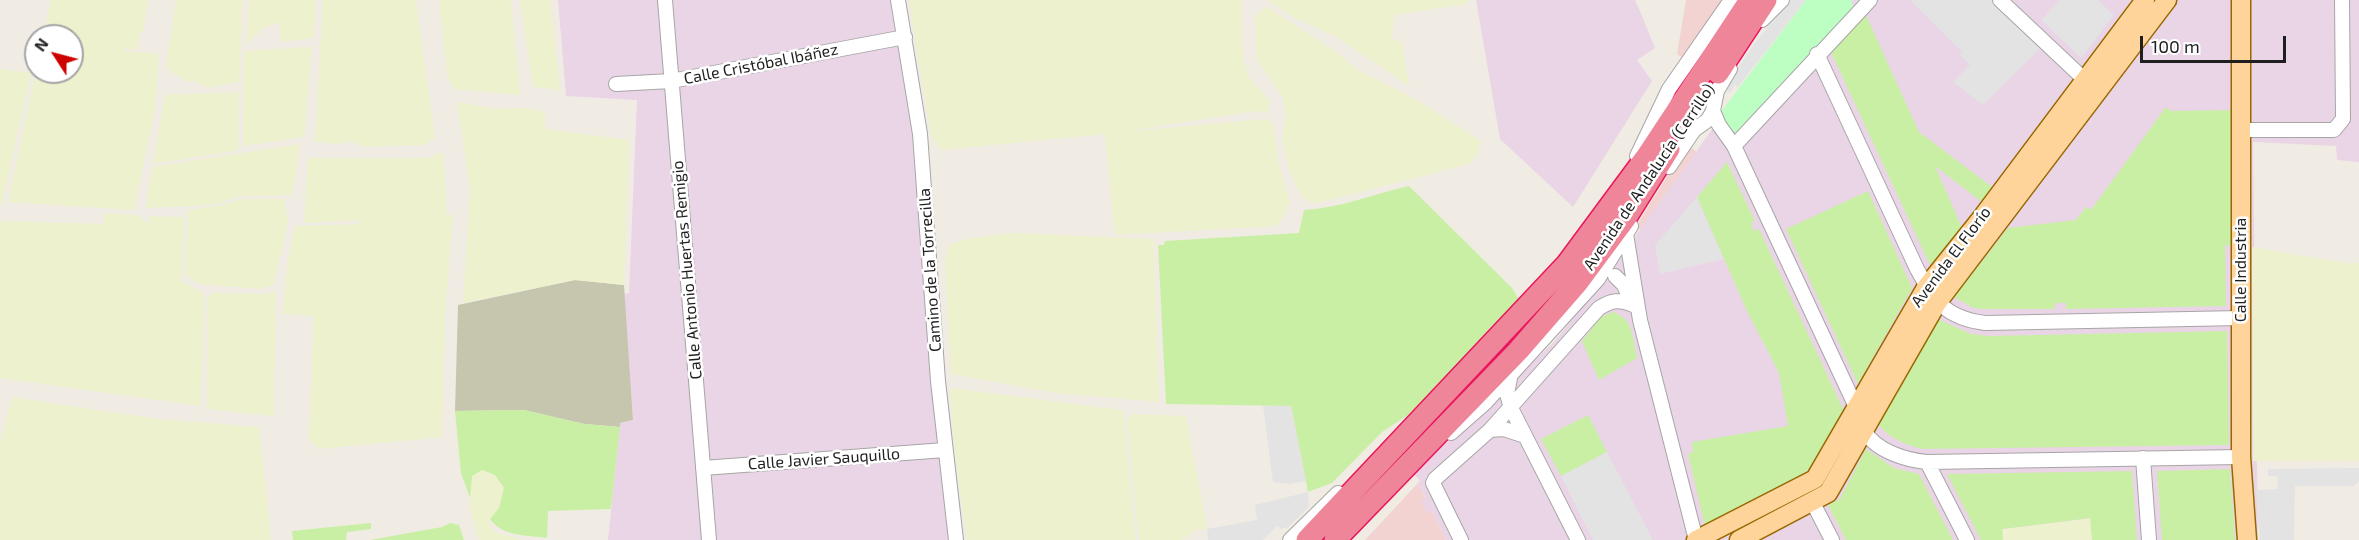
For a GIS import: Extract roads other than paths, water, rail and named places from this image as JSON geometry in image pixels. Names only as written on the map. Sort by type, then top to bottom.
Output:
[{"type":"highway","name":"Avenida de Andalucía (Cerrillo)","points":[[1335,540],[1421,448],[1518,351],[1578,282],[1627,216],[1700,94],[1749,0]]},
{"type":"highway","name":"Avenida de Andalucía (Cerrillo)","points":[[1700,94],[1734,54],[1766,0]]},
{"type":"highway","name":"Avenida de Andalucía (Cerrillo)","points":[[1307,540],[1413,426],[1531,305],[1682,121]]},
{"type":"main road","name":"Avenida El Florío","points":[[1696,540],[1815,479],[1926,286],[1983,216],[2145,0]]},
{"type":"main road","name":"Avenida El Florío","points":[[1739,540],[1813,503],[1828,493],[1937,303],[2167,0]]},
{"type":"main road","name":"Calle Industria","points":[[2241,0],[2241,457],[2247,540]]},
{"type":"main road","points":[[2085,80],[2099,91]]},
{"type":"main road","points":[[1804,486],[1813,503]]},
{"type":"street","name":"Calle Antonio Huertas Remigio","points":[[665,0],[709,540]]},
{"type":"street","name":"Camino de la Torrecilla","points":[[898,0],[920,134],[945,450],[956,540]]},
{"type":"street","name":"Avenida de Andalucía (Cerrillo)","points":[[1421,448],[1443,440],[1485,403],[1598,279],[1626,234],[1682,121],[1700,94],[1731,0]]},
{"type":"street","name":"Avenida de Andalucía (Cerrillo)","points":[[1734,54],[1782,0]]},
{"type":"street","points":[[1730,141],[1870,0]]},
{"type":"street","points":[[2000,0],[2085,80]]},
{"type":"street","points":[[2242,130],[2334,130],[2341,126],[2343,119],[2343,0]]},
{"type":"street","name":"Calle Cristóbal Ibáñez","points":[[616,84],[671,81],[905,37]]},
{"type":"street","points":[[1817,54],[1926,286],[1937,303],[1961,318],[1985,323],[2241,318]]},
{"type":"street","points":[[1700,94],[1730,141],[1856,407],[1864,431],[1894,454],[1927,462],[2241,457]]},
{"type":"street","points":[[1682,121],[1730,141]]},
{"type":"street","points":[[1626,234],[1640,320],[1696,540]]},
{"type":"street","points":[[1598,279],[1615,276],[1623,271],[1629,261]]},
{"type":"street","points":[[1615,276],[1624,285],[1640,320]]},
{"type":"street","points":[[1461,540],[1433,483],[1435,479],[1490,430],[1599,309],[1609,302],[1621,300],[1633,305]]},
{"type":"street","points":[[1518,351],[1545,339]]},
{"type":"street","points":[[1510,376],[1507,394],[1511,408],[1578,540]]},
{"type":"street","points":[[1485,403],[1497,403],[1511,408]]},
{"type":"street","points":[[1290,540],[1391,439],[1413,426]]},
{"type":"street","points":[[1490,430],[1504,429],[1525,436]]},
{"type":"street","name":"Calle Javier Sauquillo","points":[[703,468],[945,450]]},
{"type":"street","points":[[2143,458],[2149,540]]},
{"type":"street","points":[[1927,462],[1967,540]]},
{"type":"street","points":[[1813,503],[1832,540]]}]
